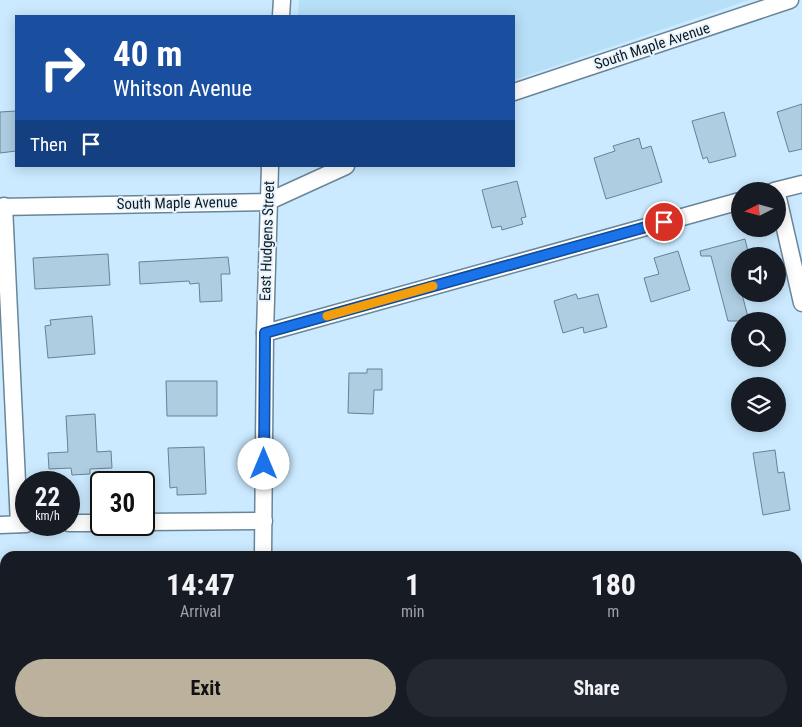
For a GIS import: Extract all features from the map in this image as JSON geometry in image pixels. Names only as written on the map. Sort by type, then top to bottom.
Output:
[{"type":"street","points":[[281,15],[282,0]]},
{"type":"street","name":"South Maple Avenue","points":[[515,92],[790,0]]},
{"type":"street","name":"East Hudgens Street","points":[[263,551],[267,202],[270,167]]},
{"type":"street","name":"South Maple Avenue","points":[[2,206],[267,202],[344,167]]},
{"type":"street","points":[[786,188],[802,184]]},
{"type":"street","points":[[265,333],[731,204]]},
{"type":"street","points":[[2,206],[20,471]]},
{"type":"street","points":[[786,233],[802,303]]},
{"type":"street","points":[[155,522],[264,521]]},
{"type":"street","points":[[0,525],[15,524]]},
{"type":"shaded area","points":[[299,0],[749,0],[515,80],[515,15],[298,15]]},
{"type":"building","points":[[802,104],[802,149],[789,152],[777,112]]},
{"type":"building","points":[[15,111],[15,151],[0,153],[0,112]]},
{"type":"building","points":[[724,112],[736,156],[709,163],[707,157],[703,159],[692,121]]},
{"type":"building","points":[[639,138],[642,149],[651,146],[662,182],[606,199],[594,158],[615,151],[613,146]]},
{"type":"building","points":[[517,181],[526,217],[521,218],[523,224],[502,230],[501,226],[492,228],[482,190]]},
{"type":"building","points":[[745,239],[747,247],[731,247],[731,302],[744,302],[747,312],[731,312],[731,321],[728,321],[711,256],[701,256],[700,251]]},
{"type":"building","points":[[678,251],[690,290],[651,302],[644,278],[659,274],[654,258]]},
{"type":"building","points":[[108,254],[110,285],[35,289],[33,258]]},
{"type":"building","points":[[228,257],[230,274],[221,274],[222,301],[200,302],[199,283],[190,284],[189,281],[140,284],[139,262]]},
{"type":"building","points":[[576,294],[578,299],[598,294],[607,327],[584,333],[583,327],[563,333],[554,301]]},
{"type":"building","points":[[92,316],[95,354],[48,358],[45,326],[51,325],[50,320]]},
{"type":"building","points":[[367,369],[382,369],[382,390],[374,390],[373,414],[348,413],[349,373],[367,373]]},
{"type":"building","points":[[166,381],[217,381],[217,416],[167,416]]},
{"type":"building","points":[[95,414],[97,452],[111,451],[112,468],[90,469],[90,474],[80,475],[80,471],[71,471],[71,468],[49,469],[48,453],[68,452],[66,416]]},
{"type":"building","points":[[204,447],[206,494],[177,495],[177,487],[170,488],[168,448]]},
{"type":"building","points":[[775,450],[778,473],[784,472],[790,510],[763,515],[753,453]]},
{"type":"slow traffic","points":[[327,316],[433,286]]},
{"type":"route","points":[[264,464],[265,333],[664,222]]}]
